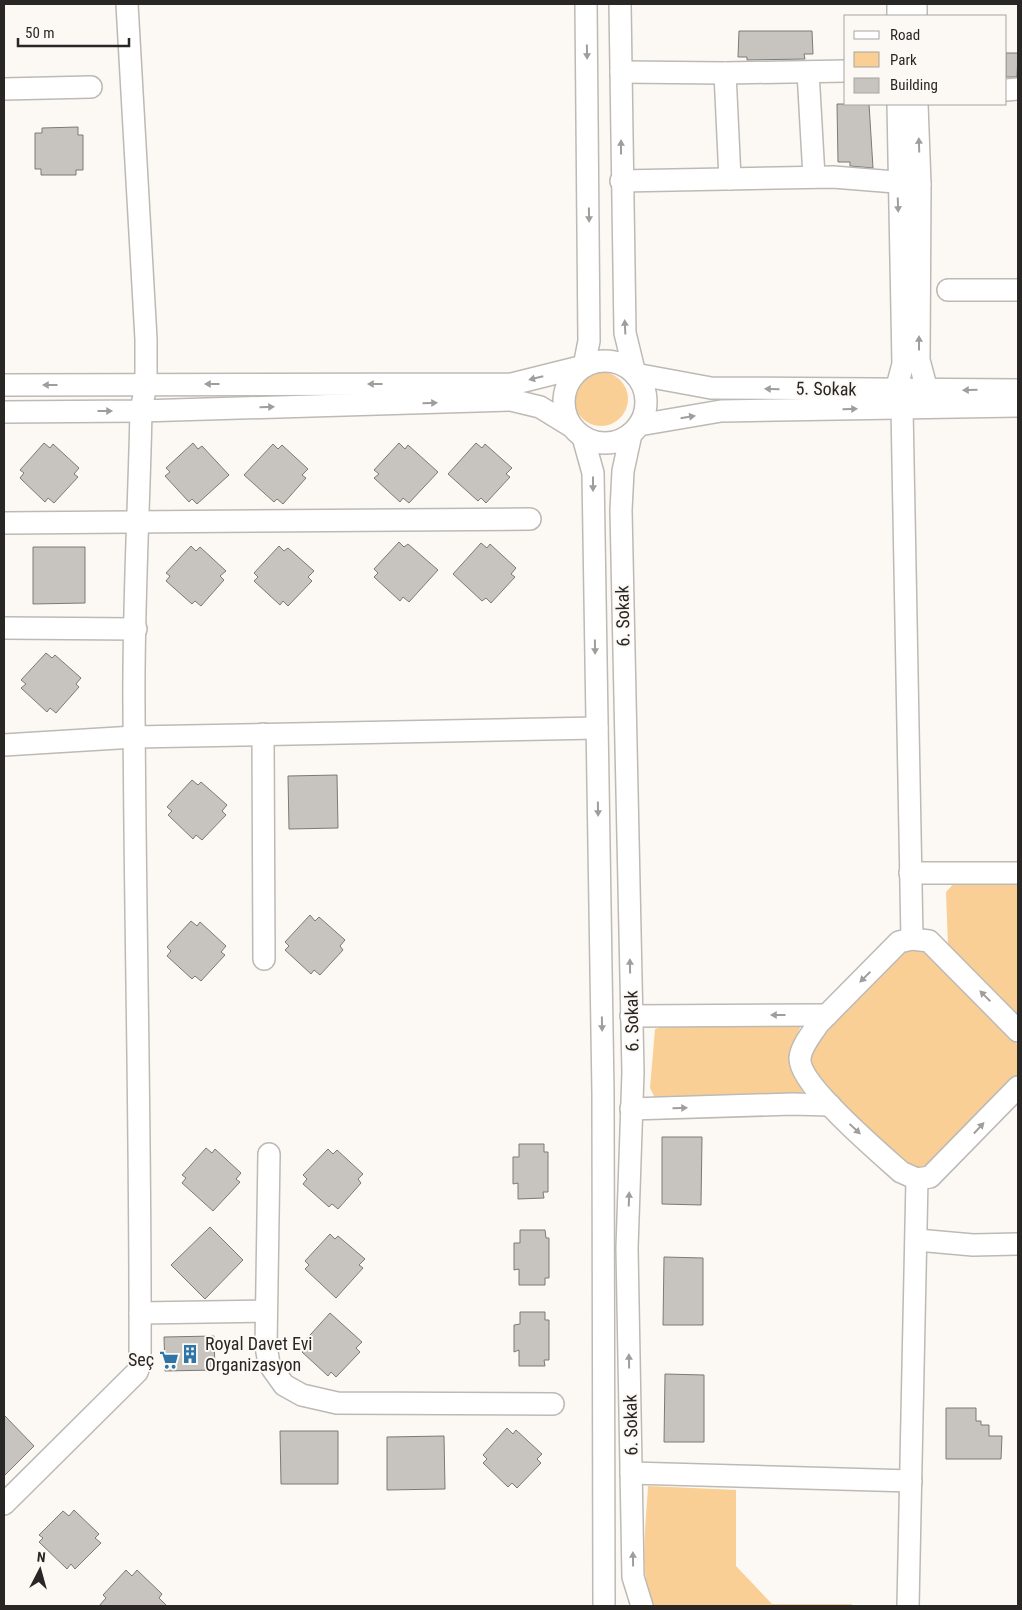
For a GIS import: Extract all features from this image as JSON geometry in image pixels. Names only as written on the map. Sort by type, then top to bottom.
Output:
[{"type":"street","points":[[4,1504],[136,1372],[140,1364],[134,737],[141,411],[146,384],[146,339],[127,4]]},
{"type":"street","points":[[577,432],[565,414],[563,401],[566,387],[573,375],[584,366],[589,341],[586,4]]},
{"type":"street","points":[[4,412],[141,411],[511,400],[540,407],[577,432],[606,443],[619,441],[635,430],[645,412],[646,399],[643,386],[635,374],[625,333],[620,4]]},
{"type":"street","points":[[621,72],[725,73],[844,70]]},
{"type":"street","points":[[808,72],[814,177]]},
{"type":"street","points":[[725,73],[730,179]]},
{"type":"street","points":[[4,89],[91,87]]},
{"type":"street","points":[[898,105],[903,364],[899,399],[912,939]]},
{"type":"street","points":[[917,105],[920,184],[920,360],[927,390]]},
{"type":"street","points":[[622,181],[814,177],[920,184]]},
{"type":"street","points":[[948,290],[1018,290]]},
{"type":"street","points":[[4,385],[512,384],[597,361],[611,361],[624,366],[635,374]]},
{"type":"street","name":"5. Sokak","points":[[635,374],[711,388],[1018,406]]},
{"type":"street","name":"5. Sokak","points":[[635,430],[721,411],[899,399],[927,390],[1018,390]]},
{"type":"street","name":"6. Sokak","points":[[635,430],[622,472],[621,510],[632,1016],[628,1248],[633,1577],[642,1606]]},
{"type":"street","name":"6. Sokak","points":[[577,432],[593,473],[603,1093],[604,1606]]},
{"type":"street","points":[[4,523],[138,524],[530,519]]},
{"type":"street","points":[[4,628],[136,629]]},
{"type":"street","points":[[4,745],[134,737],[597,728]]},
{"type":"street","points":[[263,734],[264,959]]},
{"type":"street","points":[[910,873],[1018,873]]},
{"type":"street","points":[[1016,1027],[929,941],[912,939],[899,942],[827,1015],[808,1039],[800,1060],[802,1069],[811,1084],[830,1105],[901,1172],[917,1179],[930,1177],[1016,1091]]},
{"type":"street","points":[[632,1016],[827,1015]]},
{"type":"street","points":[[631,1110],[830,1105]]},
{"type":"street","points":[[269,1154],[266,1346],[269,1364],[284,1385],[302,1395],[337,1403],[553,1404]]},
{"type":"street","points":[[908,1606],[917,1179]]},
{"type":"street","points":[[917,1240],[973,1245],[1018,1244]]},
{"type":"street","points":[[140,1312],[266,1311]]},
{"type":"street","points":[[631,1472],[911,1481]]},
{"type":"green space","points":[[596,372],[606,372],[616,376],[624,384],[628,399],[624,414],[616,422],[606,426],[596,426],[586,422],[578,414],[574,404],[574,394],[578,384],[586,376]]},
{"type":"green space","points":[[957,880],[1018,881],[1018,1013],[1014,1013],[948,947],[946,892]]},
{"type":"green space","points":[[912,946],[918,947],[931,955],[1018,1045],[1018,1076],[923,1173],[907,1170],[812,1075],[810,1048],[899,954]]},
{"type":"green space","points":[[664,1026],[801,1026],[797,1034],[793,1059],[796,1075],[803,1092],[802,1095],[655,1098],[650,1088],[655,1029]]},
{"type":"green space","points":[[648,1486],[736,1490],[736,1566],[772,1604],[852,1604],[852,1606],[652,1606],[644,1562]]},
{"type":"building","points":[[739,31],[812,31],[813,54],[804,54],[805,59],[747,60],[747,57],[738,57]]},
{"type":"building","points":[[1007,53],[1018,53],[1017,77],[1007,77]]},
{"type":"building","points":[[837,104],[869,105],[873,168],[850,166],[850,162],[838,162]]},
{"type":"building","points":[[78,127],[78,135],[83,135],[83,170],[76,170],[76,175],[41,175],[41,169],[35,169],[35,133],[42,133],[42,128]]},
{"type":"building","points":[[44,443],[50,448],[53,444],[79,468],[74,474],[78,477],[54,503],[48,498],[45,502],[20,478],[24,473],[20,470]]},
{"type":"building","points":[[193,443],[198,449],[202,446],[229,475],[197,504],[192,499],[189,502],[165,476],[170,472],[166,468]]},
{"type":"building","points":[[399,443],[405,449],[408,445],[438,472],[409,503],[403,498],[400,502],[374,478],[379,474],[374,470]]},
{"type":"building","points":[[476,443],[482,448],[485,444],[512,468],[506,474],[510,477],[486,503],[481,498],[478,501],[448,474]]},
{"type":"building","points":[[273,444],[278,449],[282,445],[308,469],[302,475],[306,478],[283,504],[277,499],[274,502],[244,475]]},
{"type":"building","points":[[399,542],[404,547],[408,544],[438,570],[409,602],[403,597],[400,601],[374,577],[378,573],[374,569]]},
{"type":"building","points":[[481,543],[487,548],[490,544],[516,568],[511,574],[515,577],[491,603],[486,598],[482,601],[453,574]]},
{"type":"building","points":[[191,546],[196,551],[200,547],[226,571],[220,576],[224,580],[201,606],[195,601],[192,604],[166,581],[170,576],[166,573]]},
{"type":"building","points":[[279,546],[284,551],[288,548],[314,571],[308,577],[312,581],[288,606],[283,601],[280,605],[254,581],[258,577],[254,573]]},
{"type":"building","points":[[33,547],[85,547],[85,603],[33,604]]},
{"type":"building","points":[[46,653],[52,658],[55,655],[81,678],[76,684],[79,687],[56,713],[50,708],[47,712],[21,688],[26,684],[21,680]]},
{"type":"building","points":[[337,775],[338,828],[289,829],[288,776]]},
{"type":"building","points":[[192,780],[198,785],[201,782],[227,805],[222,811],[226,815],[202,840],[196,835],[193,839],[168,815],[172,811],[167,807]]},
{"type":"building","points":[[310,915],[315,921],[319,917],[345,940],[340,946],[343,950],[320,975],[314,970],[311,974],[285,950],[289,946],[285,942]]},
{"type":"building","points":[[191,921],[197,926],[200,922],[226,946],[221,952],[225,955],[201,981],[195,976],[192,979],[167,956],[171,951],[167,947]]},
{"type":"building","points":[[662,1137],[702,1137],[701,1205],[662,1204]]},
{"type":"building","points":[[519,1144],[544,1144],[544,1152],[548,1152],[548,1192],[543,1192],[544,1198],[518,1199],[518,1183],[513,1184],[513,1157],[519,1157]]},
{"type":"building","points":[[206,1148],[212,1153],[215,1149],[241,1173],[236,1179],[240,1182],[213,1211],[182,1183],[186,1178],[182,1175]]},
{"type":"building","points":[[328,1149],[333,1154],[337,1150],[363,1174],[358,1179],[361,1183],[338,1209],[332,1204],[329,1207],[303,1184],[307,1179],[303,1175]]},
{"type":"building","points":[[210,1227],[243,1260],[205,1299],[171,1265]]},
{"type":"building","points":[[520,1230],[545,1230],[546,1238],[549,1238],[549,1278],[545,1278],[545,1285],[519,1285],[519,1269],[514,1270],[514,1243],[520,1243]]},
{"type":"building","points":[[330,1234],[335,1239],[338,1236],[365,1259],[359,1265],[363,1268],[336,1298],[305,1269],[309,1265],[305,1261]]},
{"type":"building","points":[[664,1257],[703,1258],[703,1325],[663,1325]]},
{"type":"building","points":[[520,1312],[545,1312],[545,1320],[549,1320],[549,1360],[544,1360],[545,1366],[519,1366],[519,1350],[514,1352],[514,1325],[520,1324]]},
{"type":"building","points":[[330,1313],[362,1342],[356,1348],[360,1352],[336,1377],[331,1372],[328,1376],[302,1352],[306,1348],[302,1344]]},
{"type":"building","name":"Royal Davet Evi Organizasyon","points":[[214,1336],[215,1370],[165,1371],[164,1337]]},
{"type":"building","points":[[665,1374],[704,1375],[704,1442],[664,1442]]},
{"type":"building","points":[[946,1408],[976,1408],[976,1421],[981,1421],[981,1425],[989,1425],[989,1436],[1002,1436],[1001,1459],[946,1459]]},
{"type":"building","points":[[4,1415],[34,1446],[4,1476]]},
{"type":"building","points":[[507,1428],[513,1434],[516,1430],[542,1454],[537,1459],[541,1463],[517,1488],[512,1483],[508,1487],[483,1463],[487,1459],[483,1455]]},
{"type":"building","points":[[280,1431],[338,1431],[338,1484],[281,1484]]},
{"type":"building","points":[[444,1436],[445,1489],[387,1490],[387,1437]]},
{"type":"building","points":[[74,1510],[99,1534],[95,1538],[101,1543],[75,1569],[71,1564],[67,1569],[39,1542],[43,1538],[39,1535],[63,1511],[69,1516]]},
{"type":"building","points":[[126,1570],[132,1576],[137,1570],[162,1594],[159,1598],[167,1606],[99,1606],[106,1598],[103,1595]]},
{"type":"place","name":"Royal Davet Evi Organizasyon","points":[[190,1354]]},
{"type":"place","name":"Seç","points":[[169,1360]]}]
